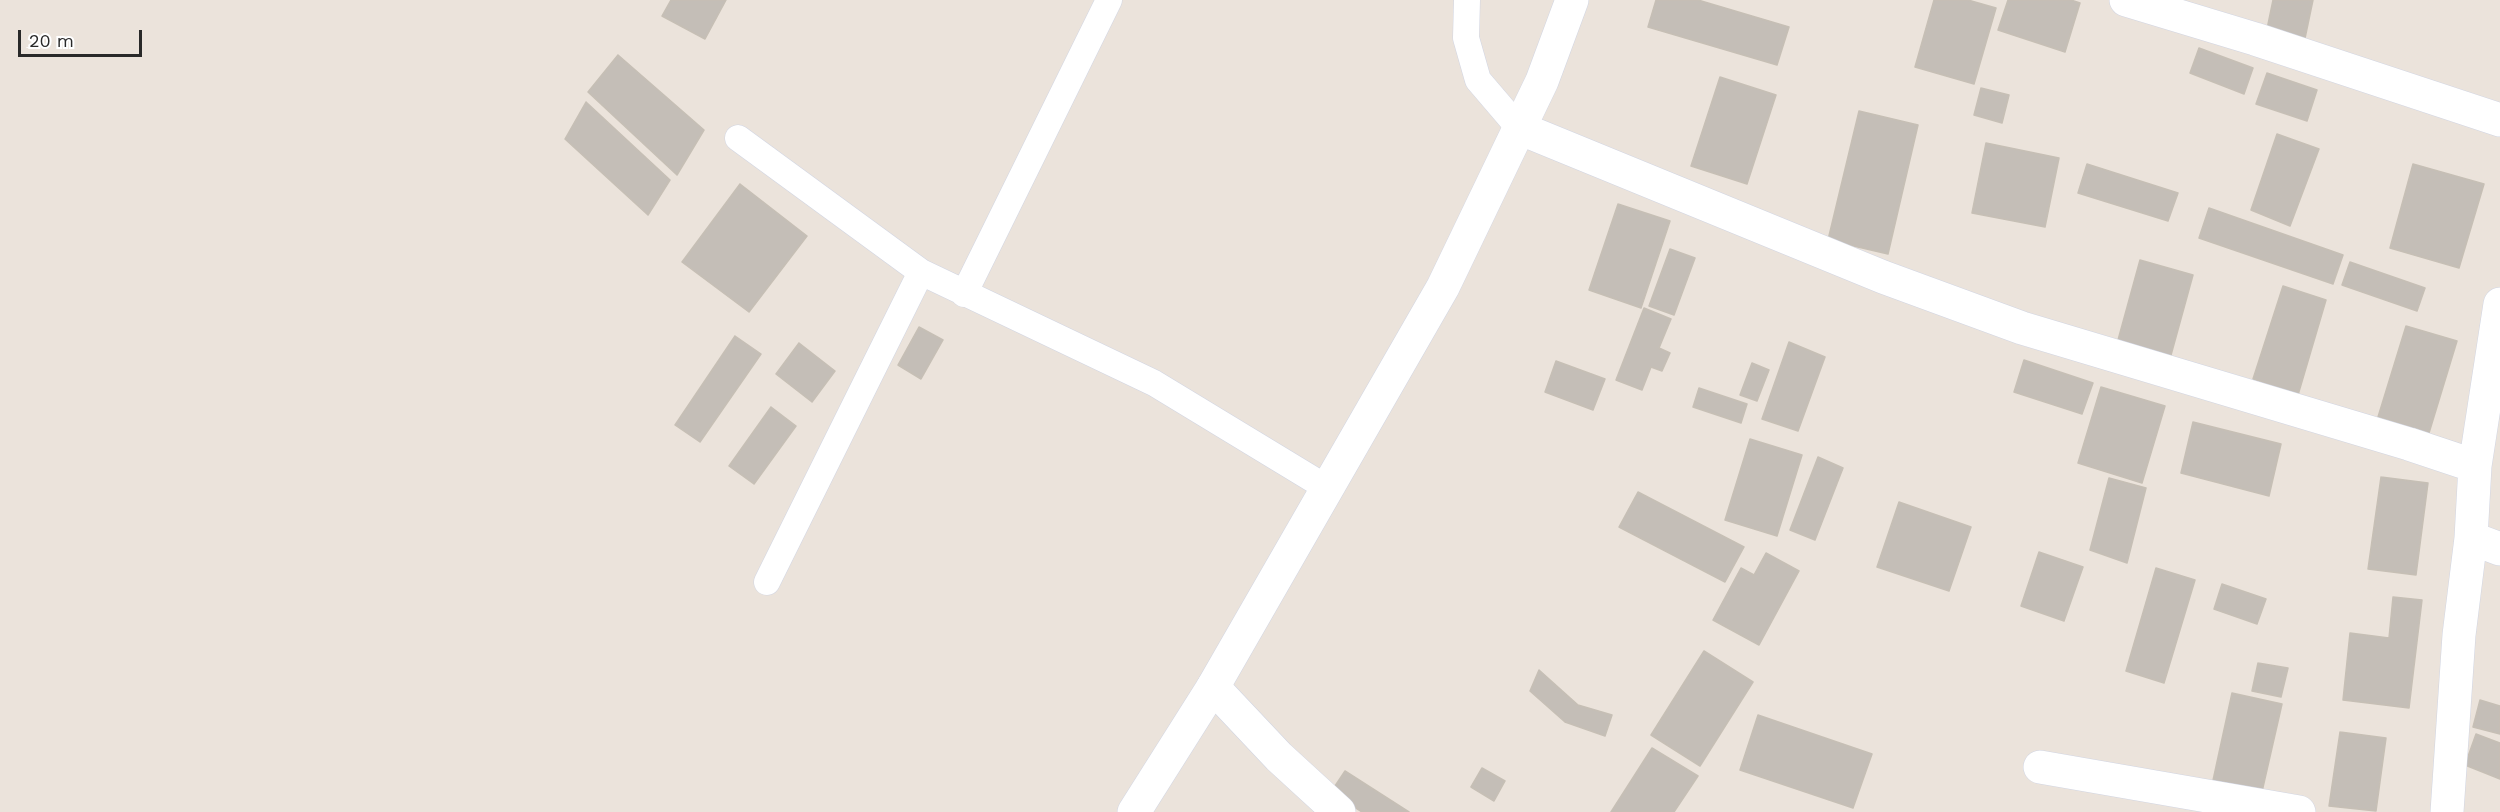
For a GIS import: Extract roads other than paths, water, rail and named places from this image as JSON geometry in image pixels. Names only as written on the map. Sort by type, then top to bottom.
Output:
[{"type":"street","points":[[1134,812],[1213,687],[1443,287],[1542,81],[1572,0]]},
{"type":"street","points":[[2126,0],[2266,43],[2500,120]]},
{"type":"street","points":[[1519,128],[1883,277],[2022,328],[2409,444],[2475,466]]},
{"type":"street","points":[[2447,812],[2459,635],[2486,544],[2475,466],[2500,304]]},
{"type":"street","points":[[1213,687],[1279,757],[1339,812]]},
{"type":"street","points":[[2040,767],[2298,812]]},
{"type":"lane","points":[[964,294],[1109,0]]},
{"type":"lane","points":[[1467,0],[1466,38],[1478,81],[1519,128]]},
{"type":"lane","points":[[738,138],[921,272],[1154,384],[1328,488]]},
{"type":"lane","points":[[767,582],[921,272]]}]
